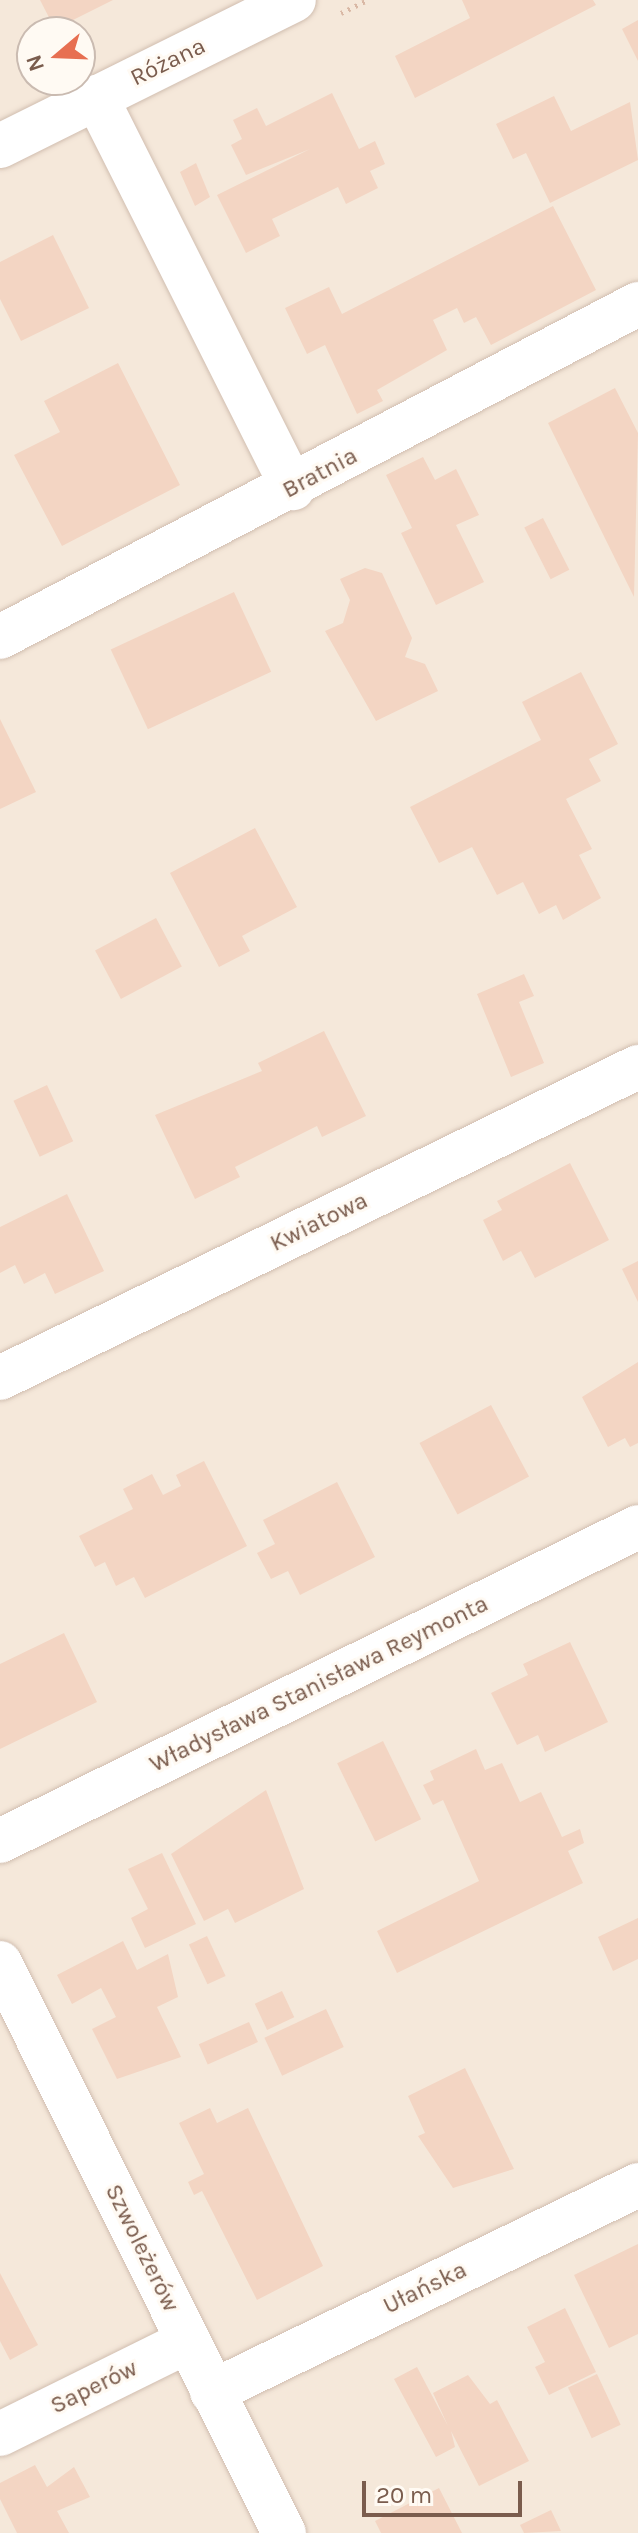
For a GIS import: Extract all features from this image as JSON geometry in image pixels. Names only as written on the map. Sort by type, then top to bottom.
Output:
[{"type":"street","name":"Różana","points":[[0,146],[294,0]]},
{"type":"street","points":[[96,97],[293,488]]},
{"type":"street","name":"Bratnia","points":[[0,637],[293,488],[638,304]]},
{"type":"street","name":"Kwiatowa","points":[[0,1378],[638,1067]]},
{"type":"street","name":"Władysława Stanisława Reymonta","points":[[0,1841],[638,1527]]},
{"type":"street","name":"Szwoleżerów","points":[[0,1963],[284,2533]]},
{"type":"street","name":"Ułańska","points":[[212,2392],[638,2185]]},
{"type":"street","name":"Saperów","points":[[0,2434],[188,2341]]},
{"type":"shaded area","points":[[0,0],[638,0],[638,2533],[287,2533],[0,1952]]},
{"type":"shaded area","points":[[0,1976],[274,2533],[0,2533]]},
{"type":"building","points":[[40,0],[113,0],[81,16],[48,16]]},
{"type":"building","points":[[462,0],[593,0],[596,5],[415,98],[395,56],[470,18]]},
{"type":"building","points":[[638,20],[638,61],[622,29]]},
{"type":"building","points":[[332,93],[359,149],[375,141],[385,164],[370,171],[378,188],[346,204],[338,187],[272,219],[280,236],[246,253],[217,195],[310,149],[246,175],[231,145],[242,139],[233,120],[257,108],[266,126]]},
{"type":"building","points":[[554,96],[571,131],[630,102],[638,160],[550,203],[526,153],[513,159],[496,124]]},
{"type":"building","points":[[196,163],[210,197],[195,206],[180,172]]},
{"type":"building","points":[[553,206],[596,290],[491,345],[476,317],[464,323],[457,308],[433,320],[447,350],[377,390],[383,401],[357,414],[325,345],[307,354],[285,308],[329,287],[342,314]]},
{"type":"building","points":[[53,235],[89,308],[21,341],[0,299],[0,262]]},
{"type":"building","points":[[118,363],[180,485],[62,546],[14,455],[60,432],[44,401]]},
{"type":"building","points":[[615,388],[638,433],[634,597],[548,423]]},
{"type":"building","points":[[423,457],[435,480],[456,469],[479,515],[456,525],[484,582],[436,605],[401,533],[412,528],[386,475]]},
{"type":"building","points":[[543,518],[569,570],[551,579],[524,528]]},
{"type":"building","points":[[365,568],[382,573],[412,638],[405,657],[425,664],[438,691],[376,721],[325,631],[343,623],[350,600],[340,579]]},
{"type":"building","points":[[234,592],[271,672],[148,729],[111,649]]},
{"type":"building","points":[[581,672],[618,744],[589,759],[601,781],[566,799],[592,849],[579,855],[601,898],[563,920],[556,905],[539,914],[523,882],[497,895],[472,847],[439,863],[410,807],[541,740],[522,702]]},
{"type":"building","points":[[0,719],[36,792],[0,809]]},
{"type":"building","points":[[255,828],[297,907],[242,936],[250,951],[219,967],[170,873]]},
{"type":"building","points":[[156,918],[182,967],[121,999],[95,950]]},
{"type":"building","points":[[524,974],[534,996],[519,1002],[544,1063],[511,1077],[477,994]]},
{"type":"building","points":[[324,1031],[366,1116],[322,1137],[317,1126],[235,1167],[240,1177],[195,1199],[155,1115],[262,1071],[258,1063]]},
{"type":"building","points":[[47,1085],[73,1141],[40,1157],[13,1101]]},
{"type":"building","points":[[570,1163],[609,1240],[535,1278],[521,1251],[503,1261],[483,1220],[502,1210],[497,1201]]},
{"type":"building","points":[[67,1194],[104,1271],[55,1294],[45,1273],[24,1284],[15,1265],[0,1273],[0,1227]]},
{"type":"building","points":[[638,1261],[638,1302],[622,1269]]},
{"type":"building","points":[[638,1362],[638,1443],[630,1447],[625,1438],[608,1447],[582,1397]]},
{"type":"building","points":[[491,1405],[529,1477],[458,1515],[419,1443]]},
{"type":"building","points":[[204,1461],[247,1546],[145,1598],[134,1577],[116,1586],[105,1562],[95,1567],[79,1536],[133,1509],[123,1489],[152,1474],[163,1495],[181,1486],[176,1475]]},
{"type":"building","points":[[337,1482],[375,1557],[300,1595],[288,1571],[271,1579],[257,1553],[275,1544],[263,1520]]},
{"type":"building","points":[[64,1633],[97,1702],[0,1749],[0,1664]]},
{"type":"building","points":[[570,1642],[608,1722],[545,1752],[538,1735],[517,1745],[491,1693],[528,1675],[523,1664]]},
{"type":"building","points":[[383,1741],[421,1819],[375,1842],[337,1763]]},
{"type":"building","points":[[476,1749],[485,1770],[502,1763],[520,1802],[541,1792],[562,1837],[580,1829],[584,1843],[568,1851],[583,1883],[397,1973],[377,1931],[479,1881],[443,1800],[433,1805],[423,1785],[434,1780],[430,1771]]},
{"type":"building","points":[[266,1790],[304,1889],[235,1923],[228,1909],[204,1921],[171,1854]]},
{"type":"building","points":[[162,1853],[196,1924],[145,1948],[131,1918],[148,1909],[128,1869]]},
{"type":"building","points":[[638,1918],[638,1959],[613,1971],[598,1937]]},
{"type":"building","points":[[207,1936],[226,1976],[207,1984],[189,1944]]},
{"type":"building","points":[[123,1941],[137,1970],[168,1954],[178,1997],[157,2007],[181,2057],[117,2079],[92,2029],[116,2017],[101,1988],[72,2004],[57,1975]]},
{"type":"building","points":[[282,1991],[294,2017],[267,2030],[255,2004]]},
{"type":"building","points":[[326,2009],[344,2047],[282,2076],[264,2038]]},
{"type":"building","points":[[249,2022],[258,2042],[208,2064],[199,2044]]},
{"type":"building","points":[[465,2068],[514,2169],[453,2188],[418,2136],[425,2133],[408,2096]]},
{"type":"building","points":[[210,2108],[217,2123],[248,2108],[323,2266],[257,2300],[202,2191],[194,2195],[188,2182],[204,2174],[179,2123]]},
{"type":"building","points":[[638,2244],[638,2334],[609,2348],[574,2275]]},
{"type":"building","points":[[0,2273],[38,2345],[10,2360],[0,2341]]},
{"type":"building","points":[[565,2308],[596,2372],[549,2395],[535,2367],[545,2362],[527,2327]]},
{"type":"building","points":[[417,2367],[448,2426],[433,2393],[468,2375],[490,2404],[497,2400],[529,2461],[479,2486],[451,2431],[455,2447],[436,2457],[394,2379]]},
{"type":"building","points":[[597,2374],[621,2425],[592,2438],[568,2388]]},
{"type":"building","points":[[35,2465],[47,2487],[74,2467],[90,2497],[57,2511],[69,2533],[17,2533],[0,2499],[0,2483]]},
{"type":"building","points":[[439,2488],[462,2533],[381,2533],[375,2521]]},
{"type":"building","points":[[551,2510],[561,2531],[524,2533],[520,2525]]}]
